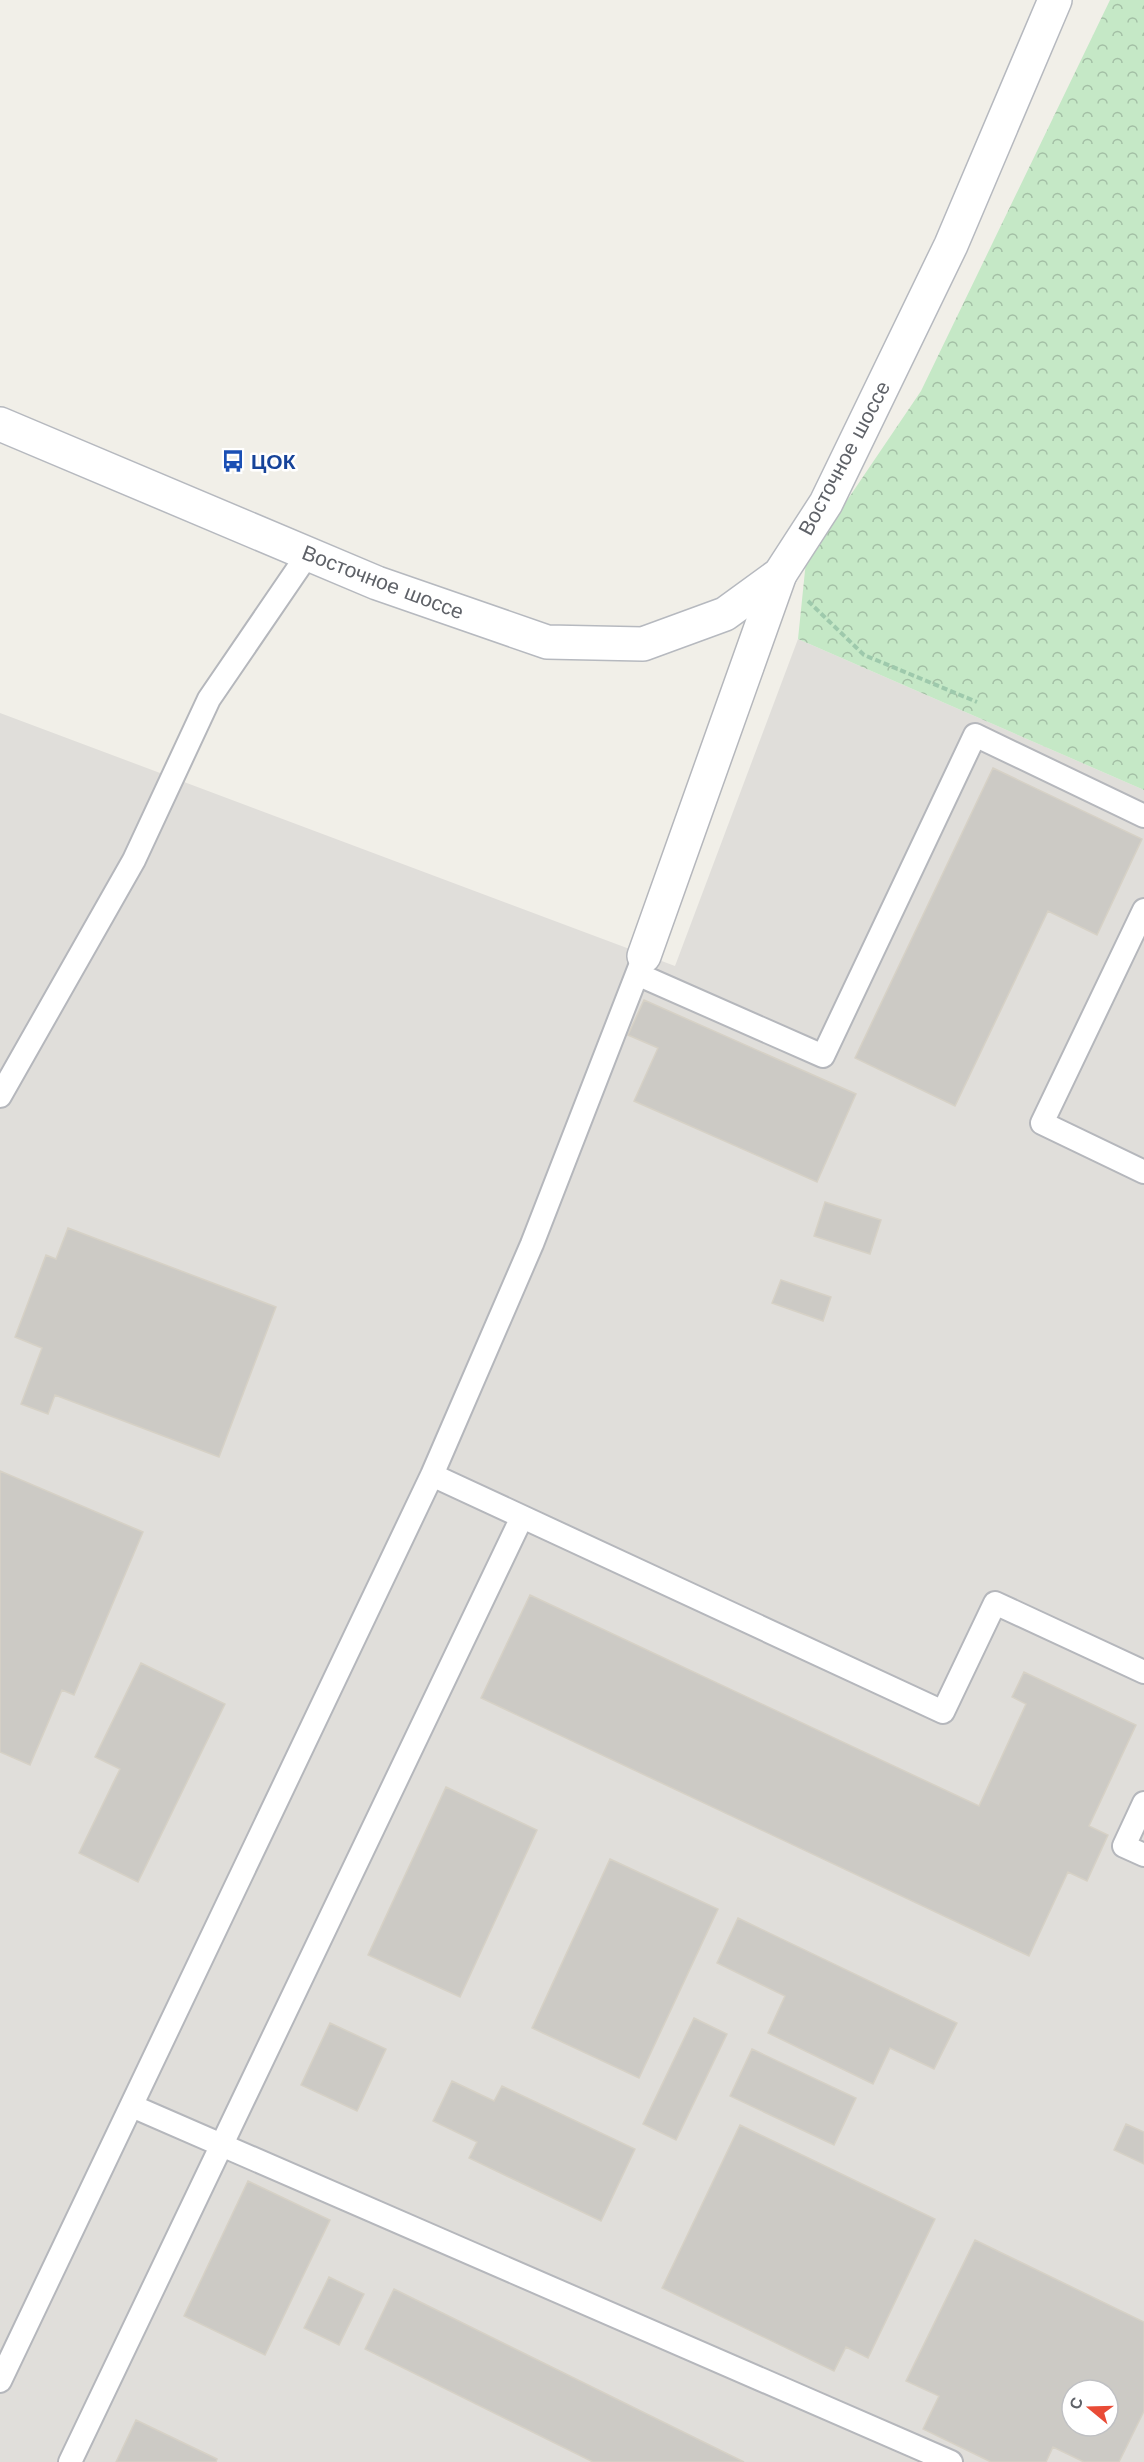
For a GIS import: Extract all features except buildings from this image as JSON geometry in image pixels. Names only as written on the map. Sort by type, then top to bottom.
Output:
[{"type":"main road","name":"Восточное шоссе","points":[[0,424],[377,583],[547,642],[644,644],[724,614],[780,574],[825,503],[951,245],[1055,0]]},
{"type":"main road","points":[[641,965],[780,574]]},
{"type":"lane","points":[[0,1096],[134,860],[209,699],[308,554]]},
{"type":"lane","points":[[0,2381],[432,1475],[532,1244],[641,965],[823,1056],[975,735],[1144,816]]},
{"type":"lane","points":[[1144,910],[1042,1123],[1144,1172]]},
{"type":"lane","points":[[432,1475],[944,1712],[995,1603],[1144,1672]]},
{"type":"lane","points":[[70,2462],[522,1517]]},
{"type":"lane","points":[[1144,1803],[1124,1846],[1144,1855]]},
{"type":"lane","points":[[132,2106],[951,2462]]},
{"type":"path","points":[[780,574],[864,655]]},
{"type":"shaded area","points":[[798,639],[1144,790],[1144,2462],[0,2462],[0,713],[675,966]]},
{"type":"green space","points":[[1110,0],[1144,0],[1144,790],[798,639],[806,561],[921,391]]},
{"type":"place","name":"ЦОК","points":[[233,461]]}]
